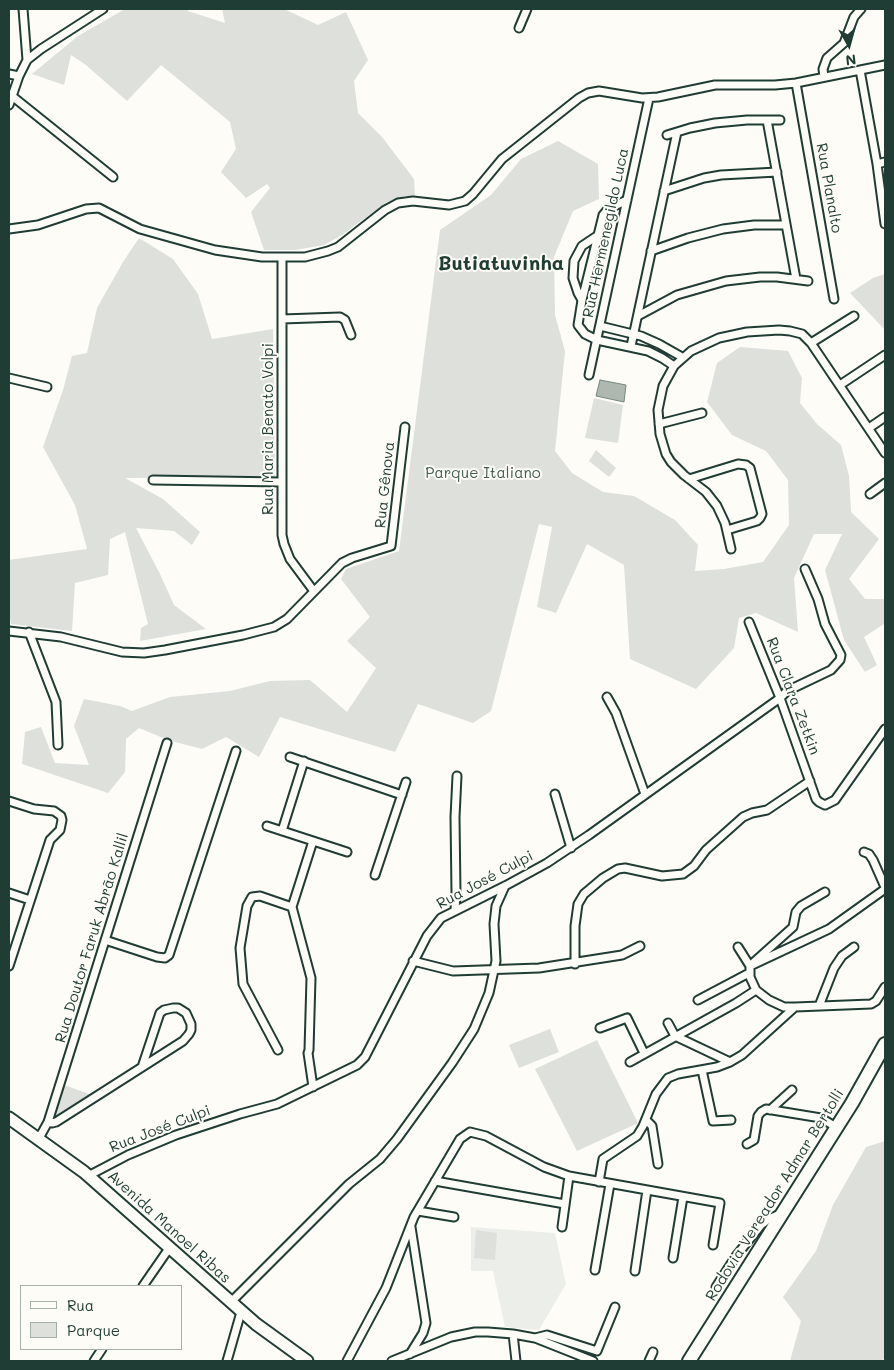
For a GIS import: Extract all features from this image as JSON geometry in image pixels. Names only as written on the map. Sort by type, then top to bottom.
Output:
[{"type":"highway","name":"Rodovia Vereador Admar Bertolli","points":[[693,1360],[725,1304],[836,1127],[885,1044]]},
{"type":"main road","name":"Avenida Manoel Ribas","points":[[9,1118],[88,1176],[241,1312],[270,1336],[307,1361]]},
{"type":"street","points":[[23,9],[27,60]]},
{"type":"street","points":[[9,105],[27,60],[103,9]]},
{"type":"street","points":[[519,28],[527,9]]},
{"type":"street","points":[[824,77],[823,69],[827,58],[844,43],[854,17],[861,9]]},
{"type":"street","points":[[9,229],[44,223],[86,209],[99,208],[140,229],[206,248],[245,256],[305,257],[328,251],[346,241],[385,210],[398,203],[413,201],[449,205],[465,202],[502,159],[584,94],[599,91],[649,98],[668,96],[714,85],[796,83],[885,65]]},
{"type":"street","points":[[860,70],[877,164],[885,224]]},
{"type":"street","points":[[9,74],[19,76]]},
{"type":"street","name":"Rua Planalto","points":[[796,83],[834,299]]},
{"type":"street","points":[[12,96],[113,177]]},
{"type":"street","name":"Rua Hermenegildo Luca","points":[[589,375],[649,98]]},
{"type":"street","points":[[768,120],[796,279]]},
{"type":"street","points":[[667,135],[715,123],[780,120]]},
{"type":"street","points":[[631,346],[677,132]]},
{"type":"street","points":[[877,164],[885,162]]},
{"type":"street","points":[[664,190],[721,175],[777,172]]},
{"type":"street","points":[[627,200],[606,211],[601,221],[578,325],[585,334],[597,340],[631,346],[654,354],[674,366]]},
{"type":"street","points":[[651,251],[688,238],[723,229],[754,225],[786,225]]},
{"type":"street","points":[[582,300],[573,278],[574,261],[582,246],[597,236]]},
{"type":"street","name":"Rua Maria Benato Volpi","points":[[282,258],[282,526],[284,544],[290,558],[313,590]]},
{"type":"street","points":[[638,316],[677,295],[709,285],[760,277],[808,281]]},
{"type":"street","points":[[811,342],[854,316]]},
{"type":"street","points":[[282,319],[340,317],[345,320],[351,335]]},
{"type":"street","points":[[600,326],[634,334],[659,344],[682,357]]},
{"type":"street","points":[[731,549],[722,515],[712,498],[677,469],[666,454],[659,424],[658,410],[660,397],[668,376],[682,357],[708,342],[747,332],[790,330],[802,334],[811,342],[885,453]]},
{"type":"street","points":[[840,385],[885,355]]},
{"type":"street","points":[[9,378],[47,387]]},
{"type":"street","points":[[659,424],[702,413]]},
{"type":"street","points":[[869,428],[885,417]]},
{"type":"street","name":"Rua Gênova","points":[[313,590],[346,560],[392,546],[405,426]]},
{"type":"street","points":[[689,479],[738,464],[746,465],[750,468],[762,514],[757,521],[727,530]]},
{"type":"street","points":[[153,480],[281,482]]},
{"type":"street","points":[[870,494],[885,483]]},
{"type":"street","name":"Rua José Culpi","points":[[88,1176],[112,1162],[159,1142],[223,1119],[271,1106],[314,1087],[362,1062],[413,961],[432,927],[441,918],[506,886],[571,848],[780,698],[784,693],[831,670],[840,660],[839,650],[825,624],[818,599],[805,569]]},
{"type":"street","points":[[9,631],[29,632],[70,639],[122,652],[144,653],[160,651],[274,627],[288,618],[313,590]]},
{"type":"street","name":"Rua Clara Zetkin","points":[[749,622],[819,802],[825,805],[835,800],[885,729]]},
{"type":"street","points":[[29,632],[56,702],[58,745]]},
{"type":"street","points":[[606,697],[614,708],[645,794]]},
{"type":"street","name":"Rua Doutor Faruk Abrão Kallil","points":[[38,1140],[48,1122],[167,743]]},
{"type":"street","points":[[106,940],[157,957],[165,958],[171,952],[236,751]]},
{"type":"street","points":[[290,756],[402,795]]},
{"type":"street","points":[[282,831],[304,761]]},
{"type":"street","points":[[455,910],[456,776]]},
{"type":"street","points":[[575,964],[575,926],[578,904],[584,894],[602,878],[618,869],[625,868],[662,876],[683,874],[694,866],[706,850],[743,817],[767,810],[810,781]]},
{"type":"street","points":[[375,875],[406,782]]},
{"type":"street","points":[[555,794],[571,848]]},
{"type":"street","points":[[9,801],[34,809],[54,811],[61,816],[62,826],[50,840],[9,966]]},
{"type":"street","points":[[267,826],[347,852]]},
{"type":"street","points":[[313,841],[292,907],[311,978],[310,1050],[308,1061],[314,1087]]},
{"type":"street","points":[[698,1000],[749,969],[829,929],[885,888],[873,860],[869,854],[864,852]]},
{"type":"street","points":[[231,1302],[349,1184],[372,1166],[388,1150],[452,1063],[478,1022],[485,1004],[494,971],[496,952],[494,914],[498,898],[506,886]]},
{"type":"street","points":[[749,969],[777,939],[793,927],[796,912],[801,906],[825,892]]},
{"type":"street","points":[[9,893],[30,900]]},
{"type":"street","points":[[278,1050],[243,984],[240,948],[247,906],[252,897],[260,896],[292,907]]},
{"type":"street","points":[[413,961],[453,971],[494,971],[575,964],[622,955],[640,946]]},
{"type":"street","points":[[819,1006],[834,968],[842,956],[854,946]]},
{"type":"street","points":[[738,947],[749,969],[756,990],[769,1000],[784,1007],[871,1004],[876,1001],[885,987]]},
{"type":"street","points":[[630,1062],[756,990]]},
{"type":"street","points":[[48,1122],[54,1123],[182,1042],[189,1034],[191,1024],[186,1013],[178,1008],[164,1010],[157,1018],[142,1067]]},
{"type":"street","points":[[599,1182],[603,1159],[636,1136],[646,1120],[656,1094],[668,1078],[730,1062],[742,1055],[794,1008]]},
{"type":"street","points":[[600,1028],[627,1018],[644,1053]]},
{"type":"street","points":[[668,1023],[675,1036],[730,1062]]},
{"type":"street","points":[[702,1070],[713,1121],[731,1120]]},
{"type":"street","points":[[770,1110],[792,1090]]},
{"type":"street","points":[[747,1144],[754,1140],[757,1119],[761,1112],[770,1110],[821,1118],[836,1127]]},
{"type":"street","points":[[646,1120],[652,1126],[658,1164]]},
{"type":"street","points":[[347,1361],[386,1288],[418,1210],[460,1139],[470,1132],[486,1136],[544,1166],[569,1176],[720,1203],[713,1245]]},
{"type":"street","points":[[562,1227],[569,1176]]},
{"type":"street","points":[[435,1181],[565,1204]]},
{"type":"street","points":[[595,1270],[610,1184]]},
{"type":"street","points":[[634,1271],[647,1190]]},
{"type":"street","points":[[673,1258],[683,1197]]},
{"type":"street","points":[[418,1210],[454,1218]]},
{"type":"street","points":[[716,1287],[736,1256],[762,1225],[769,1219],[783,1213]]},
{"type":"street","points":[[410,1354],[423,1333],[426,1323],[411,1225]]},
{"type":"street","points":[[145,1285],[170,1247]]},
{"type":"street","points":[[534,1338],[547,1335],[597,1351],[615,1307]]},
{"type":"street","points":[[227,1361],[241,1312]]},
{"type":"street","points":[[392,1361],[439,1341],[464,1334],[488,1332],[534,1338],[593,1361]]},
{"type":"street","points":[[513,1334],[516,1361]]},
{"type":"street","points":[[94,1361],[101,1350]]},
{"type":"street","points":[[649,1361],[653,1352]]},
{"type":"shaded area","points":[[600,380],[626,385],[624,402],[596,396]]},
{"type":"shaded area","points":[[471,1227],[555,1233],[566,1284],[539,1330],[505,1327],[493,1271],[471,1271]]},
{"type":"green space","points":[[125,9],[188,9],[188,11],[225,23],[222,9],[284,9],[318,25],[346,12],[368,60],[354,81],[358,113],[382,137],[414,179],[415,196],[405,196],[387,202],[342,235],[324,245],[295,250],[264,250],[251,212],[270,188],[267,184],[246,198],[221,172],[236,149],[230,122],[161,65],[127,101],[86,65],[71,55],[64,85],[32,74],[78,36]]},
{"type":"green space","name":"Parque Italiano","points":[[558,141],[598,164],[599,199],[573,211],[554,257],[555,315],[565,351],[555,451],[572,473],[603,492],[634,496],[675,520],[698,545],[695,571],[724,569],[763,562],[789,525],[788,480],[766,451],[732,435],[707,402],[717,363],[740,347],[788,351],[802,378],[800,403],[817,424],[841,445],[849,476],[851,512],[879,539],[849,579],[865,599],[885,599],[885,627],[884,624],[864,637],[877,665],[865,672],[844,640],[825,570],[842,534],[814,534],[794,578],[798,632],[756,613],[739,618],[734,648],[696,689],[630,659],[624,565],[587,544],[556,613],[537,607],[552,527],[539,524],[491,711],[473,723],[418,704],[395,752],[280,717],[259,757],[226,737],[202,749],[168,740],[139,728],[126,739],[125,772],[108,793],[22,764],[25,732],[41,727],[55,763],[89,765],[74,726],[84,699],[120,706],[132,711],[170,697],[230,691],[270,681],[310,680],[347,712],[376,668],[347,641],[370,617],[341,579],[346,569],[399,551],[440,230],[491,195],[521,159]]},
{"type":"green space","points":[[139,238],[173,259],[198,294],[212,339],[273,329],[275,477],[125,478],[163,499],[200,532],[192,545],[174,531],[136,528],[174,605],[206,629],[140,641],[141,628],[148,624],[125,532],[110,539],[108,575],[75,583],[72,631],[11,624],[9,613],[9,560],[87,549],[75,505],[43,447],[63,390],[72,356],[87,353],[97,308]]},
{"type":"green space","points":[[885,274],[885,330],[850,293],[873,278]]},
{"type":"green space","points":[[594,398],[623,405],[618,443],[585,438]]},
{"type":"green space","points":[[596,450],[616,468],[609,477],[589,461]]},
{"type":"green space","points":[[550,1029],[559,1052],[519,1068],[509,1045]]},
{"type":"green space","points":[[597,1040],[638,1123],[577,1151],[535,1069]]},
{"type":"green space","points":[[64,1085],[95,1096],[56,1118],[55,1114]]},
{"type":"green space","points":[[885,1141],[885,1357],[882,1361],[790,1361],[801,1321],[783,1297],[816,1251],[833,1205],[866,1147]]},
{"type":"green space","points":[[476,1230],[497,1233],[495,1260],[474,1258]]},
{"type":"district","name":"Butiatuvinha","points":[[501,264]]}]
